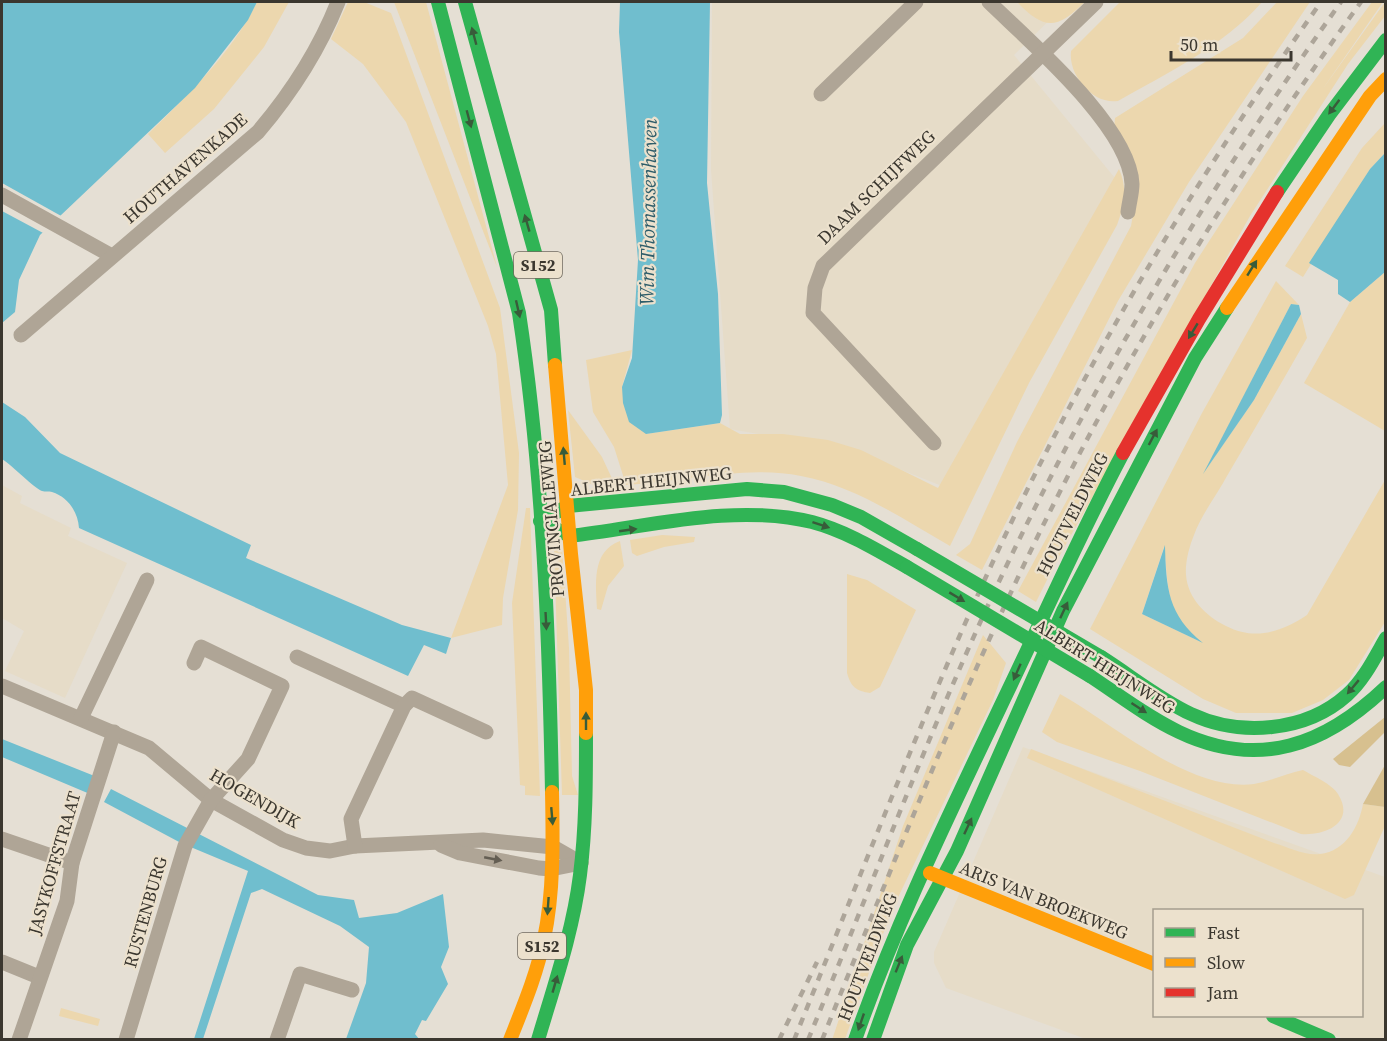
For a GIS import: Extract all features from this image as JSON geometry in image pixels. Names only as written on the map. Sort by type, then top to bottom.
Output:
[{"type":"main road","name":"PROVINCIALEWEG","points":[[438,2],[519,314],[525,349],[540,521],[547,633],[553,847],[547,925],[510,1040]]},
{"type":"main road","name":"PROVINCIALEWEG","points":[[465,2],[551,310],[570,536],[586,690],[586,810],[581,863],[566,944],[538,1040]]},
{"type":"main road","name":"HOUTVELDWEG","points":[[855,1040],[891,937],[921,870],[1075,545],[1151,401],[1283,181],[1325,118],[1386,40]]},
{"type":"main road","name":"HOUTVELDWEG","points":[[873,1040],[903,952],[942,879],[998,761],[1063,611],[1195,358],[1259,257],[1370,96],[1386,79]]},
{"type":"main road","name":"ALBERT HEIJNWEG","points":[[540,521],[568,506],[717,489],[784,492],[832,505],[861,517],[917,549],[1101,657],[1181,708],[1203,719],[1224,725],[1263,727],[1299,721],[1332,706],[1357,684],[1386,638]]},
{"type":"main road","name":"ALBERT HEIJNWEG","points":[[570,536],[727,516],[768,516],[828,527],[907,567],[1090,676],[1159,721],[1191,738],[1218,748],[1258,753],[1297,746],[1334,730],[1367,707],[1386,687]]},
{"type":"main road","points":[[540,521],[570,536]]},
{"type":"main road","name":"ARIS VAN BROEKWEG","points":[[921,870],[1153,963]]},
{"type":"main road","points":[[1276,1017],[1329,1040]]},
{"type":"street","name":"HOUTHAVENKADE","points":[[21,335],[258,132],[288,97],[321,40],[338,2]]},
{"type":"street","points":[[821,94],[916,2]]},
{"type":"street","points":[[989,2],[1104,120],[1123,154],[1132,184],[1128,212]]},
{"type":"street","name":"DAAM SCHIJFWEG","points":[[934,443],[813,313],[815,288],[823,266],[1096,2]]},
{"type":"street","points":[[2,195],[112,256]]},
{"type":"street","points":[[81,718],[147,580]]},
{"type":"street","name":"RUSTENBURG","points":[[127,1035],[185,846],[195,824],[211,800],[248,759],[282,686],[201,647],[194,663]]},
{"type":"street","points":[[297,657],[404,706]]},
{"type":"street","name":"HOGENDIJK","points":[[2,686],[149,748],[211,800],[283,840],[306,848],[330,851],[355,846],[412,842],[437,844],[483,840],[553,847],[581,863]]},
{"type":"street","points":[[355,846],[351,819],[404,706],[412,698],[486,732]]},
{"type":"street","name":"JASYKOFFSTRAAT","points":[[19,1040],[67,901],[72,863],[114,732]]},
{"type":"street","points":[[2,838],[72,863]]},
{"type":"street","points":[[437,844],[460,853],[551,869],[581,863]]},
{"type":"street","points":[[2,962],[39,977]]},
{"type":"street","points":[[277,1040],[300,974],[352,990]]},
{"type":"shaded area","points":[[257,2],[289,2],[264,47],[214,109],[165,153],[148,134],[222,56],[247,21]]},
{"type":"shaded area","points":[[348,2],[364,2],[391,13],[500,308],[519,453],[518,510],[503,598],[502,625],[451,638],[508,485],[496,354],[488,326],[406,122],[363,64],[331,39]]},
{"type":"shaded area","points":[[394,2],[426,2],[497,267]]},
{"type":"shaded area","points":[[712,2],[1068,2],[1014,55],[1119,183],[942,486],[854,451],[730,429],[711,170]]},
{"type":"shaded area","points":[[1017,2],[1085,2],[1059,22],[1051,23],[1036,18]]},
{"type":"shaded area","points":[[1120,2],[1262,2],[1247,18],[1213,45],[1118,101],[1109,101],[1091,93],[1084,86],[1074,70],[1071,51]]},
{"type":"shaded area","points":[[1277,2],[1310,2],[1189,182],[1118,301],[982,570],[956,555],[970,544],[1017,442],[1131,226],[1134,209],[1114,130],[1115,118],[1243,38]]},
{"type":"shaded area","points":[[1372,2],[1383,2],[1322,90],[1385,2],[1385,16],[1348,64],[1250,216],[1056,562],[1036,602],[1018,591],[1195,263],[1303,96]]},
{"type":"shaded area","points":[[1385,123],[1385,153],[1370,169],[1303,277],[1285,266],[1362,148]]},
{"type":"shaded area","points":[[1119,169],[1124,197],[1117,225],[1029,383],[950,546],[859,495],[801,476],[758,472],[736,473],[626,485],[614,447],[593,412],[586,360],[632,350],[622,387],[646,434],[720,423],[740,434],[783,434],[828,440],[861,450],[938,488]]},
{"type":"shaded area","points":[[1385,272],[1385,431],[1304,383],[1350,302]]},
{"type":"shaded area","points":[[1276,281],[1299,305],[1291,304],[1207,468],[1254,400],[1301,314],[1307,338],[1201,520],[1190,545],[1186,565],[1187,584],[1199,606],[1219,622],[1237,631],[1258,634],[1278,630],[1307,615],[1385,480],[1385,622],[1349,680],[1323,700],[1292,713],[1236,713],[1203,699],[1090,629],[1202,413]],"holes":[[[1164,547],[1168,589],[1174,610],[1185,628],[1199,641],[1142,614]]]},
{"type":"shaded area","points":[[568,410],[602,457],[615,485],[596,486],[575,477]]},
{"type":"shaded area","points":[[2,485],[22,496],[20,503],[71,528],[68,536],[127,563],[65,698],[5,671],[24,631],[2,618]]},
{"type":"shaded area","points":[[526,508],[530,508],[540,796],[525,795],[525,786],[520,785],[512,603]]},
{"type":"shaded area","points":[[662,535],[695,537],[694,542],[664,547],[637,556],[632,553],[630,540]]},
{"type":"shaded area","points":[[620,541],[624,566],[608,586],[601,610],[597,609],[596,579],[600,561],[611,546]]},
{"type":"shaded area","points":[[562,546],[569,648],[572,776],[578,795],[562,795],[554,548]]},
{"type":"shaded area","points":[[847,574],[867,580],[916,610],[880,687],[870,693],[855,688],[847,673]]},
{"type":"shaded area","points":[[983,635],[1006,663],[993,700],[891,912],[845,1039],[832,1040],[903,826]]},
{"type":"shaded area","points":[[1060,694],[1153,753],[1204,778],[1229,784],[1254,784],[1303,770],[1335,790],[1343,804],[1341,820],[1328,830],[1301,834],[1140,771],[1057,742],[1042,732]]},
{"type":"shaded area","points":[[1385,717],[1385,732],[1350,767],[1339,765],[1333,759]]},
{"type":"shaded area","points":[[1023,747],[1385,877],[1385,1039],[1345,1039],[1335,1036],[1333,1040],[1086,1039],[946,988],[934,963],[934,952]]},
{"type":"shaded area","points":[[1031,749],[1274,843],[1303,852],[1320,854],[1329,852],[1344,843],[1358,821],[1363,804],[1385,807],[1385,826],[1354,895],[1345,899],[1027,758]]},
{"type":"shaded area","points":[[1385,765],[1385,807],[1363,804]]},
{"type":"shaded area","points":[[61,1008],[100,1019],[98,1026],[59,1016]]},
{"type":"water","points":[[2,2],[257,2],[248,20],[195,88],[40,235],[19,280],[15,312],[2,323]]},
{"type":"water","name":"Wim Thomassenhaven","points":[[620,2],[710,2],[707,183],[718,294],[722,415],[720,423],[646,434],[629,422],[623,403],[622,387],[632,358],[638,260],[619,32]]},
{"type":"water","points":[[1385,153],[1385,272],[1350,302],[1338,294],[1338,280],[1309,263],[1370,169]]},
{"type":"water","points":[[1291,304],[1299,305],[1301,314],[1254,400],[1203,474]]},
{"type":"water","points":[[2,402],[25,417],[60,453],[251,545],[246,558],[402,625],[451,638],[446,654],[424,645],[408,676],[79,528],[74,511],[63,497],[38,489],[2,459]]},
{"type":"water","points":[[1165,545],[1166,575],[1171,600],[1182,622],[1203,643],[1142,614]]},
{"type":"water","points":[[2,739],[102,779],[97,797],[2,757]]},
{"type":"water","points":[[111,789],[318,895],[354,900],[359,918],[397,913],[443,894],[449,947],[441,967],[448,984],[426,1021],[422,1020],[415,1034],[419,1039],[346,1039],[366,983],[369,947],[340,926],[262,889],[251,893],[203,1039],[194,1039],[248,871],[181,843],[104,802]]},
{"type":"pier","points":[[2,183],[63,217],[45,234],[2,211]]},
{"type":"railway","points":[[794,1040],[938,685],[990,568],[1062,421],[1101,348],[1185,207],[1274,69],[1321,2]]},
{"type":"railway","points":[[808,1040],[960,667],[987,606],[1052,475],[1167,267],[1251,133],[1341,2]]},
{"type":"railway","points":[[822,1040],[950,729],[1004,607],[1068,475],[1145,335],[1227,199],[1270,132],[1361,2]]},
{"type":"railway","points":[[779,1040],[817,962]]},
{"type":"traffic: fast","points":[[438,2],[519,313],[539,492],[549,672],[552,792]]},
{"type":"traffic: fast","points":[[465,2],[551,310],[555,365]]},
{"type":"traffic: fast","points":[[1277,192],[1329,115],[1386,40]]},
{"type":"traffic: fast","points":[[873,1040],[907,945],[957,851],[1063,611],[1195,358],[1227,308]]},
{"type":"traffic: fast","points":[[855,1040],[888,953],[925,867],[1077,545],[1123,453]]},
{"type":"traffic: fast","points":[[540,521],[568,506],[747,489],[784,492],[832,505],[861,517],[917,549]]},
{"type":"traffic: fast","points":[[556,529],[570,536],[691,518],[752,515],[782,517],[812,522],[837,530],[907,567]]},
{"type":"traffic: fast","points":[[917,549],[1101,657]]},
{"type":"traffic: fast","points":[[907,567],[1090,676]]},
{"type":"traffic: fast","points":[[1101,657],[1156,694],[1191,714],[1230,726],[1272,727],[1312,717],[1347,695],[1364,675],[1386,638]]},
{"type":"traffic: fast","points":[[1090,676],[1144,713],[1179,732],[1208,743],[1237,749],[1264,750],[1290,746],[1315,737],[1339,724],[1386,687]]},
{"type":"traffic: fast","points":[[538,1040],[577,896],[585,822],[586,733]]},
{"type":"traffic: fast","points":[[1275,1017],[1329,1040]]},
{"type":"traffic: slow","points":[[1227,308],[1370,96],[1386,79]]},
{"type":"traffic: slow","points":[[555,365],[571,554],[586,690],[586,733]]},
{"type":"traffic: slow","points":[[510,1040],[534,978],[547,921],[552,866],[552,792]]},
{"type":"traffic: slow","points":[[930,873],[1153,964]]},
{"type":"traffic: jam","points":[[1123,453],[1199,319],[1277,192]]}]
